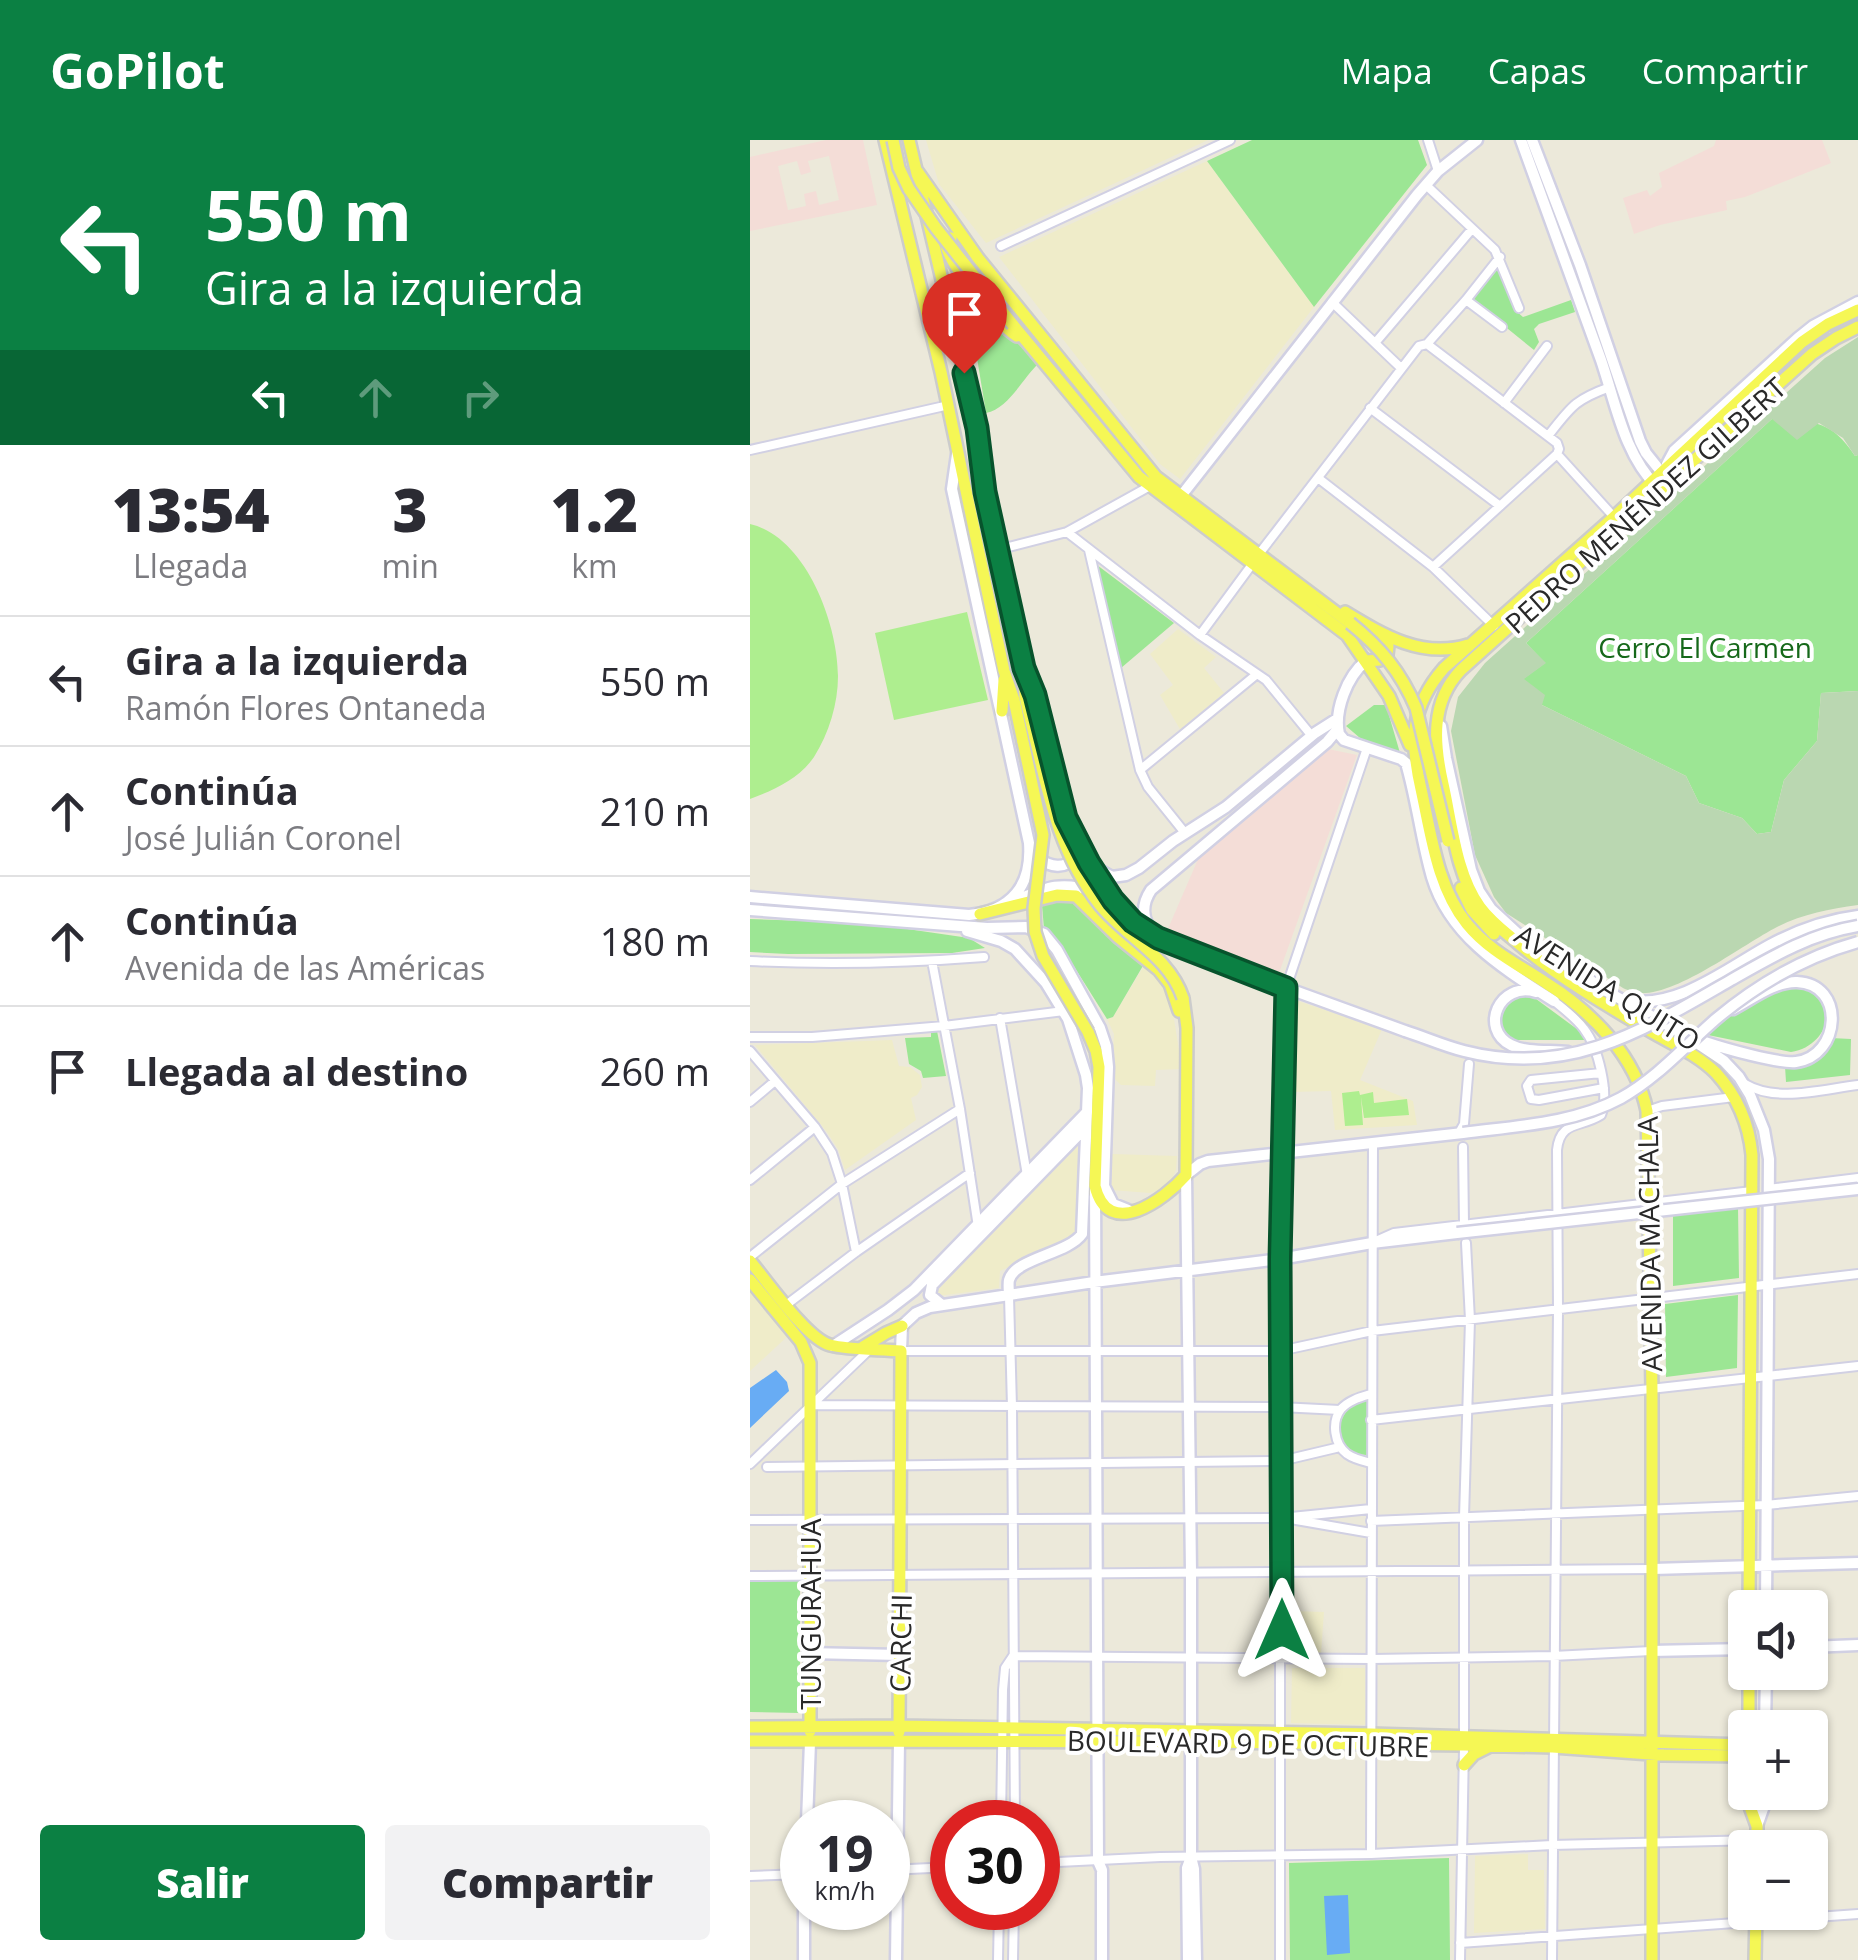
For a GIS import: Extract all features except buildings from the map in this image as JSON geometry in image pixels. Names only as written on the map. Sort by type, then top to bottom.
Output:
[{"type":"main road","points":[[885,140],[948,405],[970,546],[1029,842],[1029,865],[1023,884],[1011,899],[987,912]]},
{"type":"main road","points":[[893,140],[908,189],[1009,327]]},
{"type":"main road","points":[[909,140],[977,428],[985,492],[1024,668],[1035,695],[1063,808],[1091,866],[1133,922],[1158,938],[1463,1051],[1534,1058],[1579,1053],[1620,1040],[1792,945],[1858,926]]},
{"type":"main road","points":[[1181,496],[1426,185],[1477,140]]},
{"type":"main road","points":[[1522,140],[1634,458],[1661,483]]},
{"type":"main road","points":[[1532,140],[1580,264],[1640,441],[1661,483]]},
{"type":"main road","points":[[917,171],[968,244],[1156,477],[1344,631],[1389,696],[1404,728],[1418,777]]},
{"type":"main road","points":[[968,244],[951,238],[946,245],[948,254],[1150,486],[1256,559],[1384,635],[1427,648],[1459,648],[1476,641]]},
{"type":"main road","name":"PEDRO MENÉNDEZ GILBERT","points":[[1661,483],[1674,452],[1798,338],[1820,322],[1858,306]]},
{"type":"main road","name":"PEDRO MENÉNDEZ GILBERT","points":[[1444,696],[1461,670],[1661,483],[1788,354],[1858,306]]},
{"type":"main road","points":[[1820,322],[1843,316]]},
{"type":"main road","points":[[960,352],[964,324],[970,319],[988,318],[1009,327]]},
{"type":"main road","name":"PEDRO MENÉNDEZ GILBERT","points":[[1476,641],[1614,517],[1661,483],[1812,354],[1858,327]]},
{"type":"main road","points":[[970,546],[1004,671],[1054,820],[1075,867],[1110,915],[1167,967],[1183,998],[1187,1028],[1191,1857],[1196,1960]]},
{"type":"main road","points":[[1307,590],[1382,651],[1409,691],[1460,886],[1472,910],[1496,936],[1540,962]]},
{"type":"main road","points":[[1158,938],[1144,913],[1151,890],[1327,742],[1357,669],[1366,661],[1387,655],[1384,635]]},
{"type":"main road","name":"AVENIDA MACHALA","points":[[1476,641],[1437,676],[1421,704],[1413,732],[1418,777],[1444,881],[1459,913],[1488,945],[1562,994],[1609,1036],[1628,1060],[1647,1111],[1653,1509],[1652,1960]]},
{"type":"main road","points":[[1024,668],[1029,740],[1043,835],[1035,932],[1044,956],[1088,1032],[1098,1060],[1094,1282],[1098,1861],[1102,1870],[1099,1960]]},
{"type":"main road","points":[[1002,711],[1004,671]]},
{"type":"main road","name":"AVENIDA QUITO","points":[[1444,696],[1435,729],[1438,760],[1464,875],[1473,896],[1504,933],[1540,962],[1708,1065],[1734,1098],[1745,1122],[1751,1144],[1752,1191],[1750,1505],[1744,1567],[1747,1590]]},
{"type":"main road","name":"AVENIDA QUITO","points":[[1444,696],[1441,722],[1446,758],[1468,856],[1479,890],[1491,909],[1517,933],[1608,992],[1715,1054],[1743,1083],[1760,1120],[1767,1141],[1768,1188],[1766,1590]]},
{"type":"main road","points":[[1091,866],[1112,877],[1139,868],[1226,806],[1311,736],[1337,725]]},
{"type":"main road","points":[[1337,725],[1344,740],[1406,763],[1432,878],[1453,920],[1484,954],[1554,1001]]},
{"type":"main road","points":[[1029,842],[1039,860],[1062,866],[1075,858],[1075,837]]},
{"type":"main road","points":[[987,912],[1058,885],[1084,888],[1113,900]]},
{"type":"main road","points":[[750,897],[969,915],[1065,894],[1082,899],[1118,937],[1159,970],[1170,984],[1187,1028]]},
{"type":"main road","points":[[750,910],[1038,930],[1053,943],[1106,1046],[1106,1193],[1122,1209],[1144,1208]]},
{"type":"main road","points":[[1608,992],[1639,1002],[1666,999],[1812,925],[1858,916]]},
{"type":"main road","points":[[947,925],[1008,944],[1046,983],[1064,1012],[1086,1074],[1082,1234],[1074,1244],[1014,1272],[1008,1283],[1009,1296]]},
{"type":"main road","points":[[1086,1142],[1098,1198],[1110,1210],[1124,1213],[1144,1208],[1169,1194],[1192,1169],[1208,1161],[1461,1133],[1586,1113],[1636,1088],[1766,981],[1794,965],[1858,942]]},
{"type":"main road","points":[[1685,1035],[1722,1048],[1795,1062],[1814,1055],[1825,1044],[1833,1017],[1818,990],[1807,983],[1793,982],[1778,985],[1719,1017]]},
{"type":"main road","points":[[1579,1053],[1508,1044],[1499,1034],[1496,1011],[1513,992],[1528,990],[1586,1015]]},
{"type":"main road","points":[[943,1305],[931,1297],[930,1287],[1088,1109],[1098,1083]]},
{"type":"main road","points":[[832,1346],[903,1299],[1087,1126]]},
{"type":"main road","points":[[868,1348],[922,1310],[943,1305],[1280,1259],[1460,1229],[1858,1188]]},
{"type":"main road","points":[[750,1259],[815,1337],[832,1346],[901,1351]]},
{"type":"main road","name":"TUNGURAHUA","points":[[750,1280],[801,1342],[808,1353],[811,1374],[807,1800]]},
{"type":"main road","name":"CARCHI","points":[[896,1800],[902,1326]]},
{"type":"main road","points":[[1653,1568],[1858,1562]]},
{"type":"main road","points":[[1828,1646],[1858,1645]]},
{"type":"main road","points":[[1650,1651],[1728,1649]]},
{"type":"main road","points":[[808,1653],[900,1655]]},
{"type":"main road","name":"BOULEVARD 9 DE OCTUBRE","points":[[750,1727],[899,1726],[1009,1734],[1464,1740],[1728,1755]]},
{"type":"main road","name":"BOULEVARD 9 DE OCTUBRE","points":[[750,1741],[899,1741],[1009,1734]]},
{"type":"main road","name":"BOULEVARD 9 DE OCTUBRE","points":[[1464,1740],[1492,1746],[1634,1741],[1652,1748],[1728,1746]]},
{"type":"main road","points":[[1464,1765],[1476,1752],[1492,1746]]},
{"type":"main road","points":[[1751,1810],[1757,1826]]},
{"type":"main road","points":[[1757,1830],[1763,1810]]},
{"type":"main road","points":[[1188,1960],[1187,1868],[1191,1857]]},
{"type":"main road","points":[[804,1930],[804,1960]]},
{"type":"main road","name":"CARCHI","points":[[895,1930],[896,1960]]},
{"type":"main road","points":[[1755,1960],[1756,1930]]},
{"type":"street","points":[[1001,246],[1230,140]]},
{"type":"street","points":[[1428,140],[1438,171]]},
{"type":"street","points":[[1426,185],[1495,250],[1519,308]]},
{"type":"street","points":[[1376,343],[1472,230]]},
{"type":"street","points":[[1200,635],[1418,346],[1426,344],[1500,257]]},
{"type":"street","points":[[1466,300],[1502,328]]},
{"type":"street","points":[[1331,302],[1402,368]]},
{"type":"street","points":[[1426,344],[1560,449],[1434,566]]},
{"type":"street","points":[[1504,403],[1547,346]]},
{"type":"street","points":[[1548,436],[1581,398],[1610,387]]},
{"type":"street","points":[[750,450],[948,405]]},
{"type":"street","points":[[1370,408],[1500,506]]},
{"type":"street","points":[[1557,454],[1614,517]]},
{"type":"street","points":[[1318,478],[1434,566],[1494,626]]},
{"type":"street","points":[[998,550],[1068,532],[1150,486]]},
{"type":"street","points":[[1068,532],[1200,635],[1266,680],[1311,736]]},
{"type":"street","points":[[1089,550],[1140,770],[1148,787],[1185,833]]},
{"type":"street","points":[[1140,770],[1258,674]]},
{"type":"street","points":[[1280,1960],[1280,1259],[1286,988],[1367,748]]},
{"type":"street","points":[[750,961],[824,963],[984,957]]},
{"type":"street","points":[[932,961],[979,1231]]},
{"type":"street","points":[[1552,1960],[1558,1139],[1570,1126],[1587,1122],[1604,1108],[1604,1088],[1591,1039],[1554,1001]]},
{"type":"street","points":[[750,1037],[812,1037],[1064,1012]]},
{"type":"street","points":[[1000,1018],[1027,1175]]},
{"type":"street","points":[[750,1051],[832,1153],[856,1252]]},
{"type":"street","points":[[1461,1133],[1469,1064]]},
{"type":"street","points":[[1600,1073],[1531,1080],[1526,1086],[1527,1093],[1530,1099],[1539,1100],[1604,1088]]},
{"type":"street","points":[[1580,1076],[1584,1092]]},
{"type":"street","points":[[750,1102],[774,1082]]},
{"type":"street","points":[[1743,1083],[1755,1090],[1782,1094],[1858,1085]]},
{"type":"street","points":[[1647,1111],[1734,1098]]},
{"type":"street","points":[[750,1259],[842,1184],[960,1109]]},
{"type":"street","points":[[750,1180],[814,1128]]},
{"type":"street","points":[[1371,1854],[1372,1143]]},
{"type":"street","points":[[1463,1147],[1460,1229],[1752,1191]]},
{"type":"street","points":[[786,1306],[970,1173]]},
{"type":"street","points":[[1768,1188],[1858,1178]]},
{"type":"street","points":[[1460,1960],[1470,1320],[1466,1243]]},
{"type":"street","points":[[901,1351],[1280,1351],[1372,1332],[1858,1274]]},
{"type":"street","points":[[1003,1800],[1013,1656],[1009,1296]]},
{"type":"street","points":[[750,1464],[868,1348]]},
{"type":"street","points":[[1371,1420],[1858,1366]]},
{"type":"street","points":[[1371,1463],[1348,1456],[1334,1429],[1340,1410],[1349,1402],[1372,1394]]},
{"type":"street","points":[[810,1405],[1340,1410]]},
{"type":"street","points":[[767,1467],[1281,1460],[1340,1447]]},
{"type":"street","points":[[1371,1521],[1750,1505],[1858,1496]]},
{"type":"street","points":[[750,1520],[1281,1518],[1371,1510]]},
{"type":"street","points":[[1281,1518],[1371,1533]]},
{"type":"street","points":[[750,1576],[1653,1568]]},
{"type":"street","points":[[1013,1656],[1372,1659],[1650,1651]]},
{"type":"street","points":[[1009,1734],[1014,1800]]},
{"type":"street","points":[[1060,1862],[1652,1842],[1728,1843]]},
{"type":"street","points":[[750,1876],[780,1875]]},
{"type":"street","points":[[1828,1915],[1858,1914]]},
{"type":"street","points":[[1460,1943],[1652,1931],[1728,1922]]},
{"type":"street","points":[[998,1960],[999,1930]]},
{"type":"street","points":[[1013,1960],[1014,1930]]},
{"type":"shaded area","points":[[826,140],[863,140],[877,205],[750,231],[750,157]],"holes":[[[829,156],[839,200],[819,205],[816,191],[804,194],[806,206],[788,210],[778,166],[797,161],[801,175],[811,172],[808,161]]]},
{"type":"shaded area","points":[[926,140],[1208,140],[986,243],[939,184]]},
{"type":"shaded area","points":[[1716,140],[1822,140],[1831,163],[1726,201],[1727,210],[1634,234],[1623,198],[1647,190],[1650,196],[1662,187],[1659,173],[1714,146]]},
{"type":"shaded area","points":[[1207,161],[1314,307],[1180,479],[1160,464],[999,257]]},
{"type":"shaded area","points":[[1178,629],[1216,657],[1204,668],[1224,693],[1181,731],[1160,695],[1173,685],[1150,654]]},
{"type":"shaded area","points":[[1328,749],[1357,755],[1279,973],[1167,931],[1199,857]]},
{"type":"shaded area","points":[[1145,964],[1166,990],[1182,1069],[1156,1070],[1155,1086],[1121,1085],[1112,1076],[1114,1034],[1107,1019],[1113,1017]]},
{"type":"shaded area","points":[[1295,1000],[1382,1029],[1360,1080],[1413,1101],[1417,1125],[1335,1130],[1331,1091],[1291,1092]]},
{"type":"shaded area","points":[[892,1040],[899,1066],[910,1067],[920,1075],[922,1087],[911,1098],[916,1120],[845,1170],[827,1132],[755,1045]]},
{"type":"shaded area","points":[[1080,1142],[1081,1227],[1076,1236],[1000,1271],[999,1288],[938,1296],[936,1290]]},
{"type":"shaded area","points":[[1112,1154],[1177,1156],[1176,1170],[1170,1183],[1150,1193],[1111,1190]]},
{"type":"shaded area","points":[[750,1288],[789,1335],[750,1371]]},
{"type":"shaded area","points":[[1293,1611],[1324,1612],[1321,1653],[1290,1652]]},
{"type":"shaded area","points":[[1292,1668],[1365,1668],[1366,1725],[1291,1723]]},
{"type":"shaded area","points":[[1528,1854],[1528,1870],[1544,1870],[1545,1929],[1474,1933],[1475,1856]]},
{"type":"green space","points":[[1252,140],[1418,140],[1427,165],[1314,307],[1207,161]]},
{"type":"green space","points":[[1500,262],[1516,311],[1523,317],[1571,300],[1575,312],[1534,329],[1539,342],[1534,350],[1471,299]]},
{"type":"green space","points":[[981,319],[1003,330],[1039,363],[1008,399],[986,413],[971,321]]},
{"type":"green space","points":[[1858,337],[1858,455],[1843,438],[1819,423],[1797,440],[1772,419],[1526,643],[1546,663],[1524,679],[1545,695],[1542,705],[1686,776],[1699,803],[1742,818],[1757,834],[1771,832],[1784,780],[1817,741],[1821,693],[1858,691],[1858,905],[1787,922],[1670,987],[1653,992],[1628,990],[1506,913],[1494,897],[1475,855],[1451,731],[1458,697],[1485,663],[1825,358]]},
{"type":"green space","name":"Cerro El Carmen","points":[[1773,418],[1820,425],[1838,435],[1858,455],[1858,691],[1821,693],[1817,741],[1784,780],[1771,832],[1757,834],[1742,818],[1699,803],[1686,776],[1542,705],[1523,679],[1545,663],[1526,643]]},
{"type":"green space","points":[[750,524],[770,532],[787,546],[815,585],[832,632],[838,676],[832,718],[814,757],[793,778],[750,799]]},
{"type":"green space","points":[[1097,565],[1174,623],[1121,668]]},
{"type":"green space","points":[[967,612],[988,700],[894,720],[875,633]]},
{"type":"green space","points":[[1374,705],[1386,705],[1400,753],[1360,738],[1346,726]]},
{"type":"green space","points":[[1071,898],[1144,964],[1113,1017],[1107,1019],[1058,941],[1044,929],[1042,905]]},
{"type":"green space","points":[[750,919],[866,923],[969,938],[985,948],[952,953],[750,952]]},
{"type":"green space","points":[[1782,987],[1807,989],[1824,1004],[1825,1024],[1813,1042],[1791,1052],[1708,1035],[1733,1013]]},
{"type":"green space","points":[[1523,993],[1581,1032],[1585,1040],[1510,1040],[1501,1031],[1499,1008]]},
{"type":"green space","points":[[937,1031],[946,1076],[923,1078],[921,1071],[909,1064],[905,1038],[931,1037],[931,1032]]},
{"type":"green space","points":[[1831,1038],[1851,1039],[1850,1075],[1786,1082],[1785,1066],[1799,1064]]},
{"type":"green space","points":[[1359,1091],[1360,1095],[1373,1092],[1374,1103],[1407,1099],[1409,1115],[1364,1118],[1361,1097],[1363,1125],[1345,1126],[1342,1093]]},
{"type":"green space","points":[[1738,1207],[1739,1278],[1673,1286],[1673,1213]]},
{"type":"green space","points":[[1738,1295],[1737,1368],[1666,1377],[1665,1304]]},
{"type":"green space","points":[[1370,1399],[1367,1455],[1354,1453],[1341,1438],[1342,1418],[1348,1409]]},
{"type":"green space","points":[[750,1581],[800,1581],[800,1713],[750,1712]]},
{"type":"green space","points":[[1449,1858],[1450,1960],[1290,1960],[1289,1863]]},
{"type":"water","points":[[776,1370],[787,1382],[789,1391],[750,1428],[750,1388]]},
{"type":"water","points":[[1348,1895],[1350,1953],[1327,1955],[1324,1896]]},
{"type":"route","points":[[964,373],[977,428],[985,492],[1024,668],[1035,695],[1063,808],[1075,837],[1104,890],[1142,928],[1158,938],[1286,988],[1280,1259],[1282,1630]]}]
